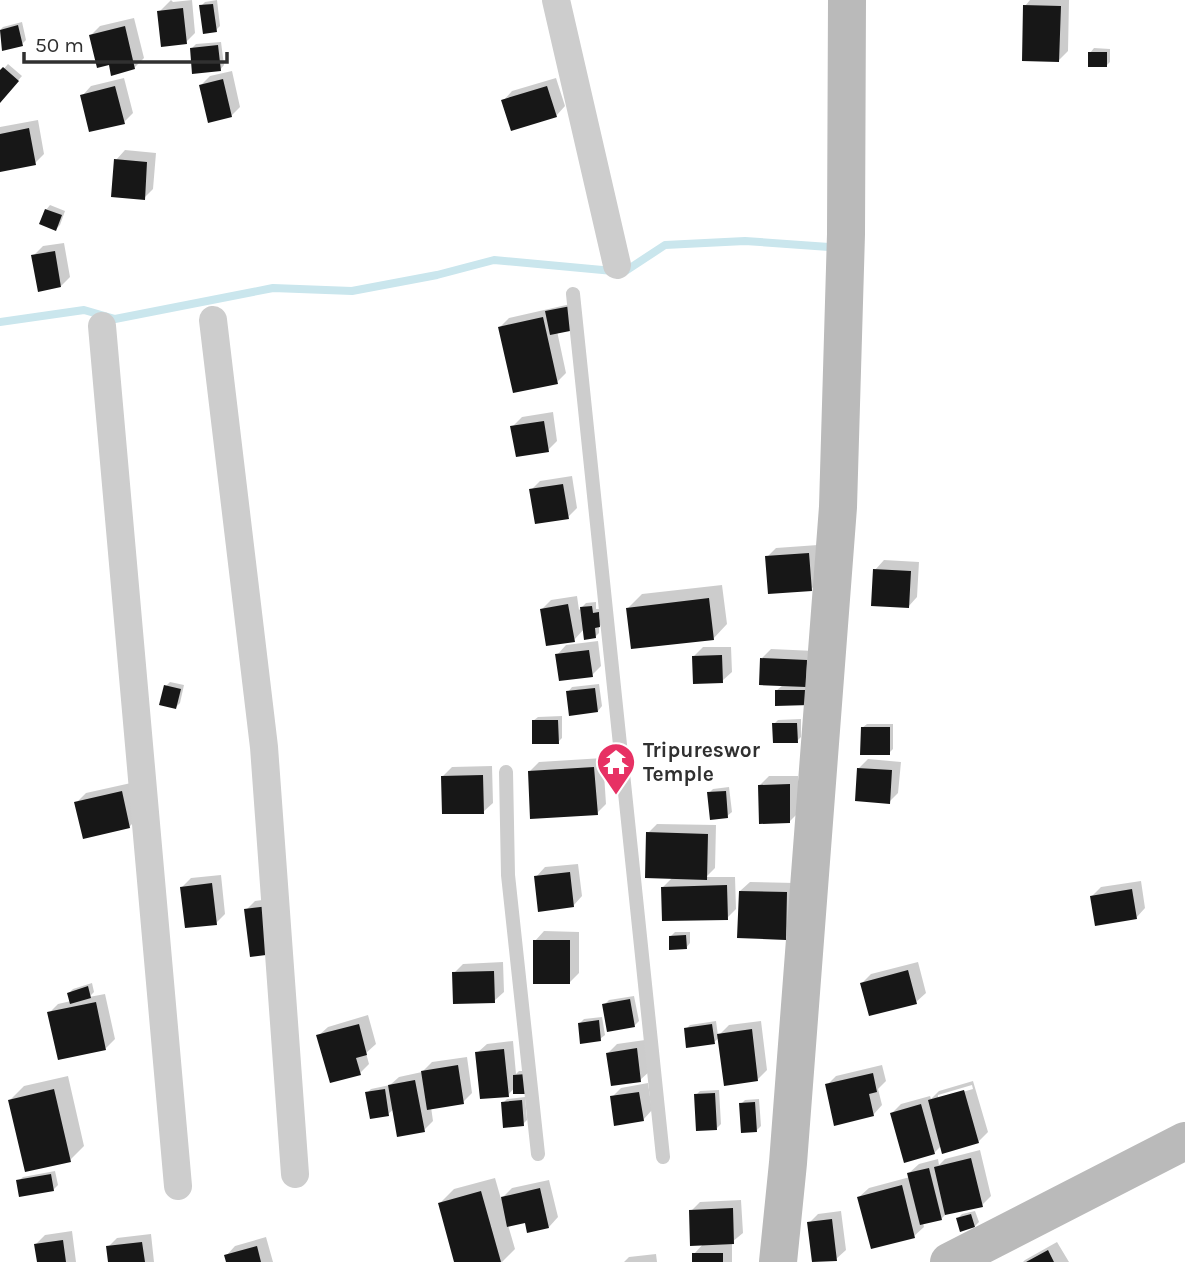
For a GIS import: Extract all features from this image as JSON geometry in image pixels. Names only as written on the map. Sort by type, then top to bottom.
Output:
[{"type":"street","points":[[556,0],[617,265]]},
{"type":"street","points":[[778,1262],[788,1163],[838,507],[846,234],[847,0]]},
{"type":"street","points":[[213,320],[264,747],[295,1174]]},
{"type":"street","points":[[102,326],[178,1186]]},
{"type":"street","points":[[948,1262],[1185,1141]]},
{"type":"lane","points":[[573,294],[663,1157]]},
{"type":"lane","points":[[506,772],[508,875],[538,1154]]},
{"type":"building","points":[[213,4],[217,32],[203,34],[199,5]]},
{"type":"building","points":[[1023,5],[1061,6],[1059,62],[1022,61]]},
{"type":"building","points":[[183,8],[187,44],[161,47],[157,11]]},
{"type":"building","points":[[18,25],[23,46],[2,51],[0,30]]},
{"type":"building","points":[[125,26],[135,69],[111,76],[109,65],[97,68],[89,35]]},
{"type":"building","points":[[218,45],[221,71],[192,74],[190,48]]},
{"type":"building","points":[[1088,52],[1107,52],[1107,67],[1088,67]]},
{"type":"building","points":[[3,67],[19,81],[0,103],[0,70]]},
{"type":"building","points":[[223,79],[232,117],[208,123],[199,85]]},
{"type":"building","points":[[115,86],[125,124],[89,132],[80,95]]},
{"type":"building","points":[[547,86],[557,117],[511,131],[501,100]]},
{"type":"building","points":[[29,128],[36,165],[0,172],[0,134]]},
{"type":"building","points":[[114,159],[147,162],[145,200],[111,197]]},
{"type":"building","points":[[45,209],[62,215],[56,231],[39,224]]},
{"type":"building","points":[[55,251],[61,287],[38,292],[31,255]]},
{"type":"building","points":[[571,306],[575,330],[550,335],[545,311]]},
{"type":"building","points":[[543,317],[558,384],[513,393],[498,327]]},
{"type":"building","points":[[544,421],[549,452],[516,457],[510,426]]},
{"type":"building","points":[[563,484],[569,519],[535,524],[529,489]]},
{"type":"building","points":[[809,553],[812,591],[768,594],[765,556]]},
{"type":"building","points":[[873,569],[911,571],[909,608],[871,606]]},
{"type":"building","points":[[709,598],[714,640],[631,649],[626,608]]},
{"type":"building","points":[[568,604],[575,642],[546,646],[540,609]]},
{"type":"building","points":[[592,606],[593,613],[599,612],[600,627],[595,628],[596,638],[584,640],[580,607]]},
{"type":"building","points":[[589,650],[593,677],[559,681],[555,654]]},
{"type":"building","points":[[722,655],[723,683],[693,684],[692,656]]},
{"type":"building","points":[[760,658],[807,660],[806,687],[759,685]]},
{"type":"building","points":[[164,685],[181,689],[176,709],[159,705]]},
{"type":"building","points":[[595,688],[598,712],[569,716],[566,691]]},
{"type":"building","points":[[775,690],[810,690],[810,705],[775,706]]},
{"type":"building","points":[[532,720],[558,720],[559,744],[532,744]]},
{"type":"building","points":[[772,723],[797,723],[798,743],[773,743]]},
{"type":"building","points":[[861,727],[890,727],[890,755],[860,755]]},
{"type":"building","points":[[594,767],[598,815],[530,819],[528,771]]},
{"type":"building","points":[[857,768],[892,770],[890,804],[855,801]]},
{"type":"building","points":[[483,775],[484,814],[442,814],[441,776]]},
{"type":"building","points":[[790,784],[790,823],[759,824],[758,785]]},
{"type":"building","points":[[122,791],[130,828],[83,839],[74,802]]},
{"type":"building","points":[[726,791],[728,818],[710,820],[707,792]]},
{"type":"building","points":[[646,832],[708,834],[707,880],[645,878]]},
{"type":"building","points":[[570,872],[574,907],[538,912],[534,876]]},
{"type":"building","points":[[212,883],[217,925],[185,928],[180,887]]},
{"type":"building","points":[[727,885],[728,920],[662,921],[661,887]]},
{"type":"building","points":[[1132,889],[1137,919],[1095,926],[1090,896]]},
{"type":"building","points":[[739,891],[787,892],[786,940],[737,938]]},
{"type":"building","points":[[269,906],[274,954],[250,957],[244,909]]},
{"type":"building","points":[[686,935],[687,949],[669,950],[669,936]]},
{"type":"building","points":[[533,940],[570,940],[570,984],[533,984]]},
{"type":"building","points":[[908,970],[917,1004],[869,1016],[860,983]]},
{"type":"building","points":[[494,971],[495,1003],[453,1004],[452,972]]},
{"type":"building","points":[[88,986],[91,998],[70,1004],[67,993]]},
{"type":"building","points":[[630,999],[635,1027],[607,1032],[602,1004]]},
{"type":"building","points":[[96,1002],[106,1050],[58,1060],[47,1012]]},
{"type":"building","points":[[599,1020],[601,1041],[580,1044],[578,1023]]},
{"type":"building","points":[[359,1024],[367,1055],[356,1058],[361,1075],[330,1083],[316,1035]]},
{"type":"building","points":[[712,1024],[715,1044],[686,1048],[684,1028]]},
{"type":"building","points":[[752,1029],[758,1081],[724,1086],[717,1034]]},
{"type":"building","points":[[637,1048],[641,1082],[611,1086],[606,1053]]},
{"type":"building","points":[[504,1049],[509,1097],[480,1099],[475,1052]]},
{"type":"building","points":[[458,1065],[464,1104],[427,1110],[421,1071]]},
{"type":"building","points":[[873,1073],[877,1092],[869,1094],[874,1116],[834,1126],[825,1084]]},
{"type":"building","points":[[527,1074],[528,1094],[513,1094],[513,1075]]},
{"type":"building","points":[[415,1080],[425,1132],[397,1137],[388,1085]]},
{"type":"building","points":[[54,1089],[71,1162],[25,1172],[8,1100]]},
{"type":"building","points":[[385,1089],[389,1116],[370,1119],[365,1092]]},
{"type":"building","points":[[964,1090],[979,1143],[942,1154],[928,1100]]},
{"type":"building","points":[[639,1092],[644,1121],[614,1126],[610,1096]]},
{"type":"building","points":[[715,1093],[717,1130],[696,1131],[694,1094]]},
{"type":"building","points":[[522,1100],[524,1126],[503,1128],[501,1102]]},
{"type":"building","points":[[755,1102],[757,1132],[741,1133],[739,1103]]},
{"type":"building","points":[[921,1104],[935,1154],[904,1163],[890,1113]]},
{"type":"building","points":[[971,1158],[983,1207],[945,1215],[934,1167]]},
{"type":"building","points":[[929,1168],[942,1220],[920,1225],[907,1173]]},
{"type":"building","points":[[51,1174],[54,1191],[19,1197],[16,1180]]},
{"type":"building","points":[[902,1185],[915,1238],[871,1249],[857,1197]]},
{"type":"building","points":[[540,1188],[549,1228],[527,1233],[525,1223],[507,1227],[501,1197]]},
{"type":"building","points":[[481,1191],[501,1262],[454,1262],[438,1203]]},
{"type":"building","points":[[733,1208],[734,1244],[690,1246],[689,1210]]},
{"type":"building","points":[[971,1214],[975,1227],[960,1232],[956,1218]]},
{"type":"building","points":[[832,1219],[837,1261],[812,1262],[807,1222]]},
{"type":"building","points":[[63,1240],[66,1262],[37,1262],[34,1244]]},
{"type":"building","points":[[142,1242],[145,1262],[108,1262],[106,1246]]},
{"type":"building","points":[[257,1246],[261,1262],[226,1262],[224,1255]]},
{"type":"building","points":[[1048,1250],[1054,1262],[1026,1262]]},
{"type":"building","points":[[692,1253],[723,1253],[723,1262],[692,1262]]},
{"type":"waterway","points":[[0,322],[84,310],[115,319],[273,288],[352,291],[437,275],[494,260],[624,272],[665,245],[745,241],[829,247]]},
{"type":"place","name":"Tripureswor Temple","points":[[616,796]]}]
